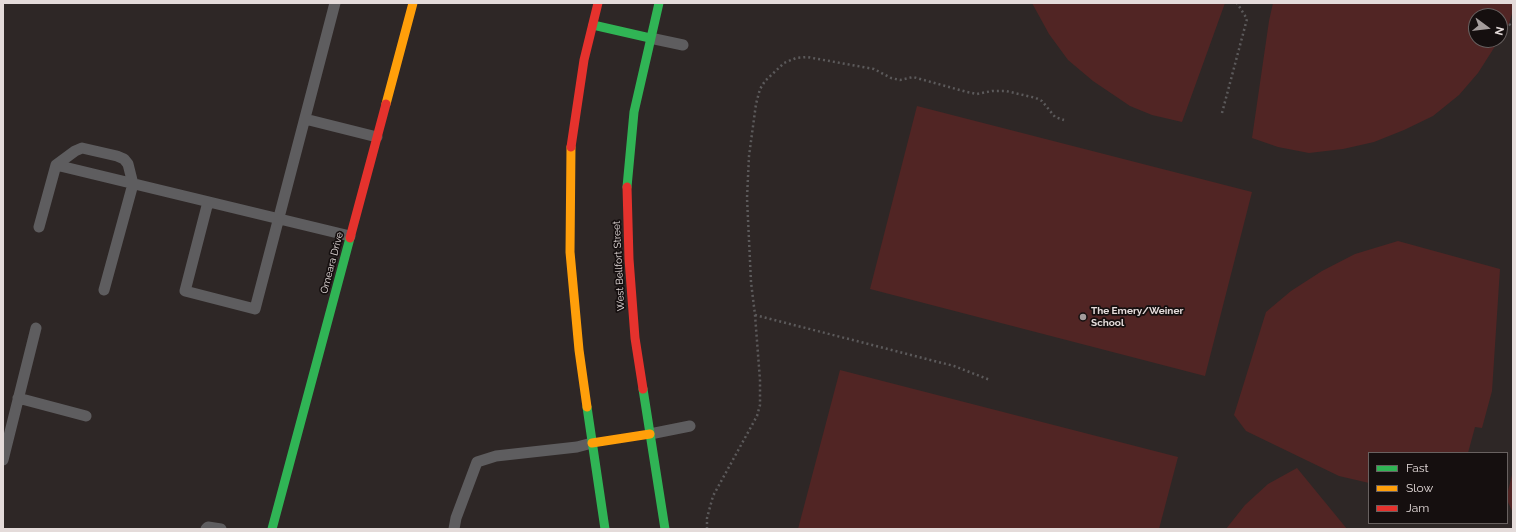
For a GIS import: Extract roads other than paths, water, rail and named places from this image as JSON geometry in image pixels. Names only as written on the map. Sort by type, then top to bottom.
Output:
[{"type":"main road","name":"Omeara Drive","points":[[272,529],[413,3]]},
{"type":"main road","points":[[598,3],[584,60],[570,153],[570,252],[579,350],[605,529]]},
{"type":"main road","name":"West Bellfort Street","points":[[659,3],[634,112],[627,187],[628,259],[635,338],[665,529]]},
{"type":"main road","points":[[593,25],[650,38]]},
{"type":"main road","points":[[592,443],[650,434]]},
{"type":"lane","points":[[208,202],[185,291],[255,309],[335,3]]},
{"type":"lane","points":[[650,38],[684,45]]},
{"type":"lane","points":[[305,119],[377,137]]},
{"type":"lane","points":[[39,227],[56,165],[75,151],[82,148],[124,159],[128,164],[132,184],[104,290]]},
{"type":"lane","points":[[56,165],[350,236]]},
{"type":"lane","points":[[3,460],[36,328]]},
{"type":"lane","points":[[18,398],[86,416]]},
{"type":"lane","points":[[650,434],[690,426]]},
{"type":"lane","points":[[454,529],[456,518],[477,462],[496,456],[577,447],[592,443]]},
{"type":"lane","points":[[206,529],[208,527],[221,529]]},
{"type":"place","name":"The Emery/Weiner School","points":[[1083,317]]}]
